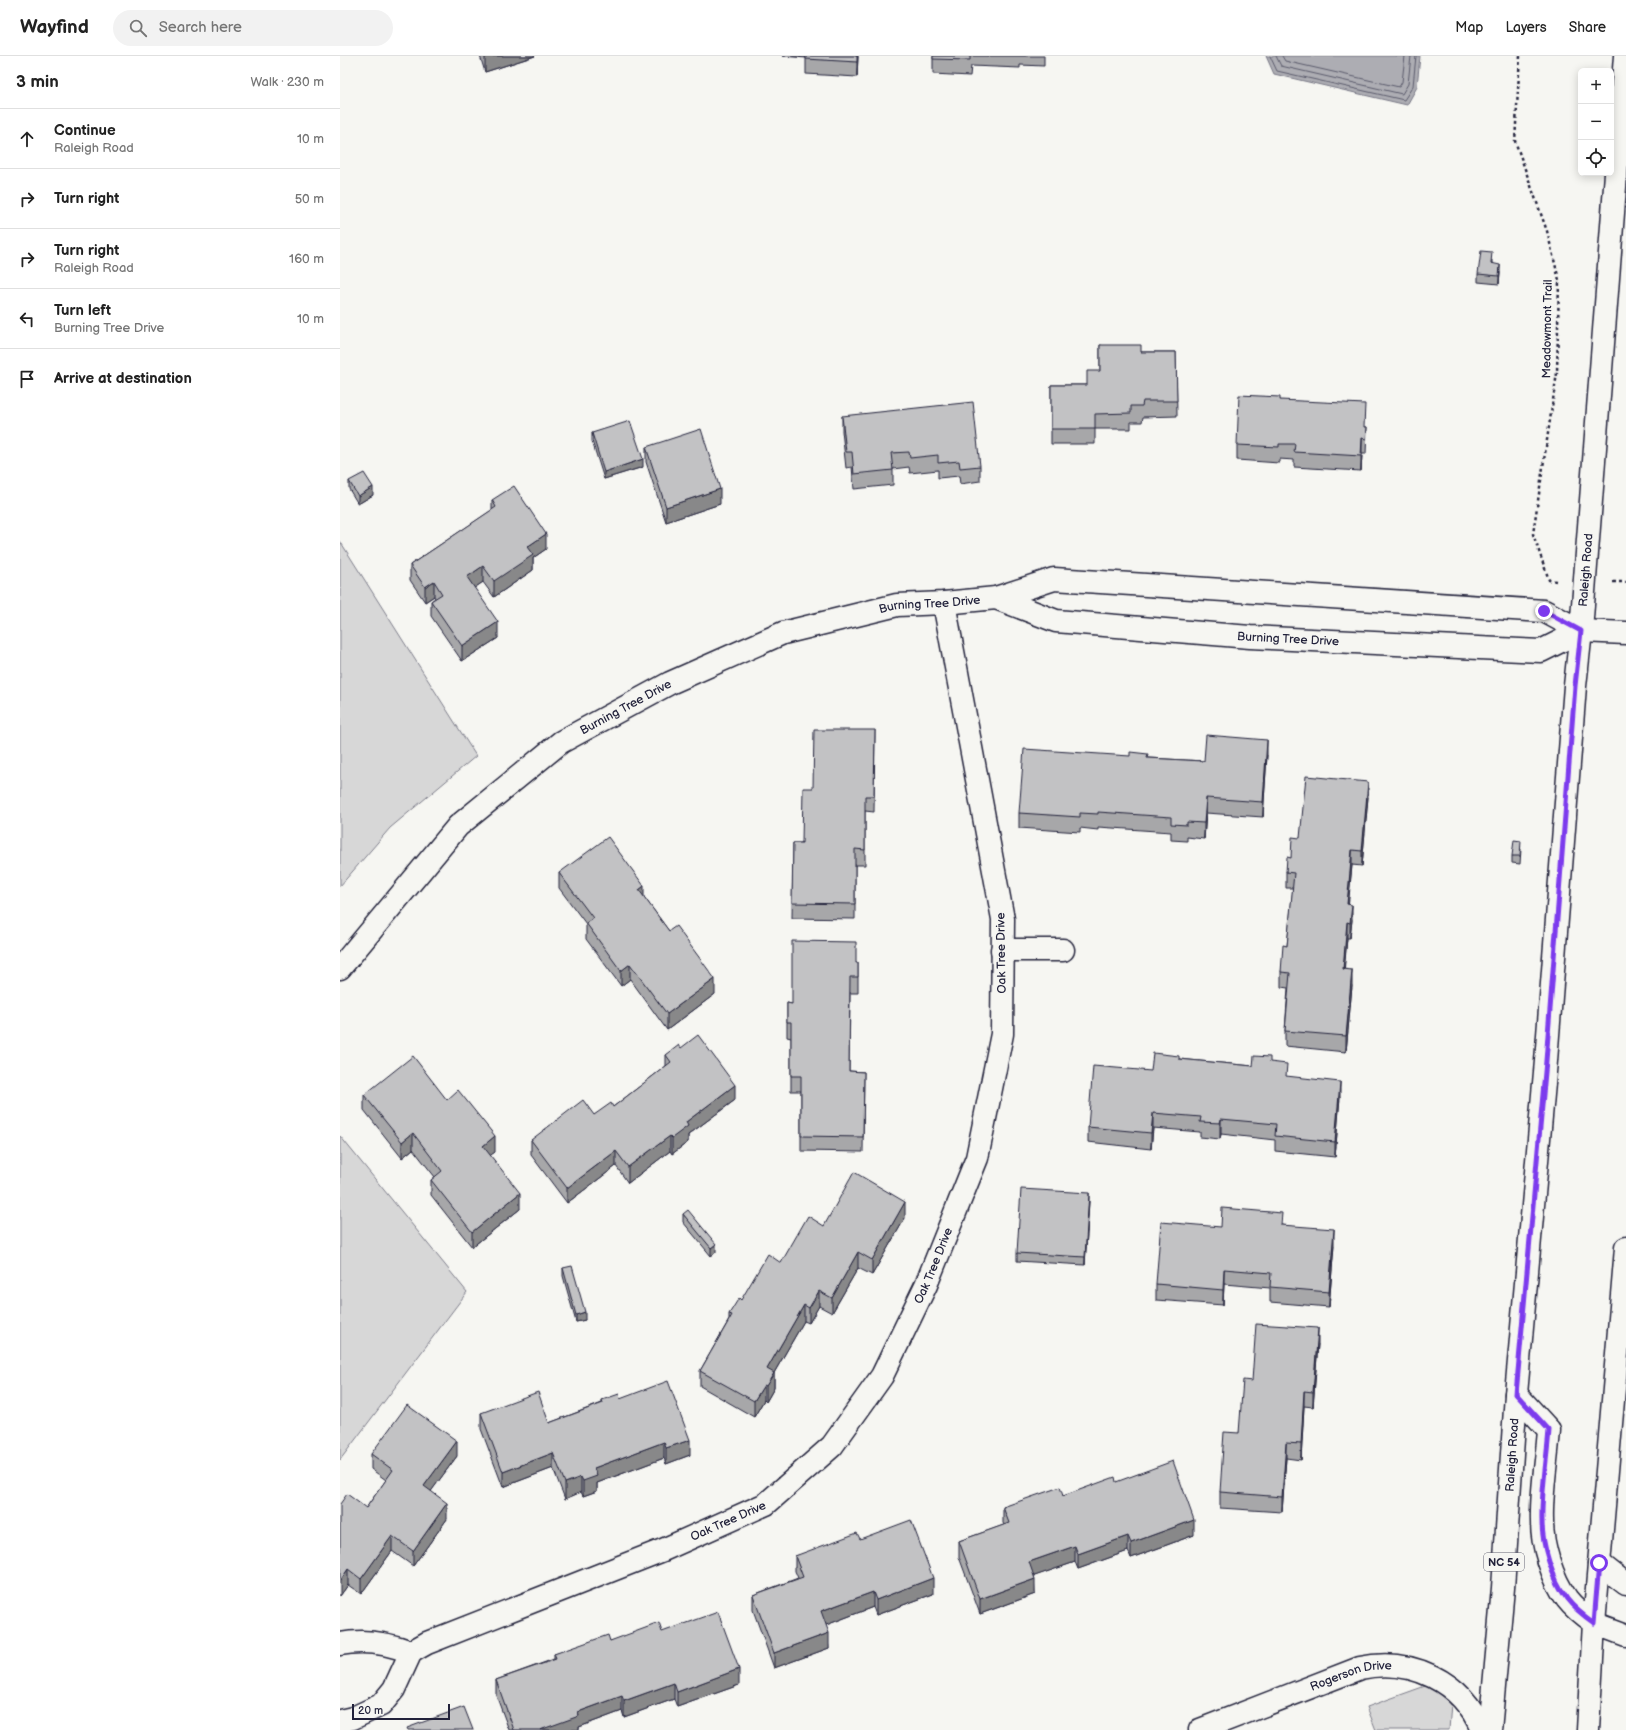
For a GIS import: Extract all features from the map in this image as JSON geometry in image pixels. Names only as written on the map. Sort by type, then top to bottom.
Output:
[{"type":"main road","name":"Raleigh Road","points":[[1490,1730],[1503,1588],[1516,1394],[1546,1061],[1575,686],[1581,631],[1625,56]]},
{"type":"main road","name":"Burning Tree Drive","points":[[340,968],[458,826],[561,742],[670,683],[783,633],[897,605],[944,603],[996,598],[1054,579],[1544,611],[1581,631],[1626,633]]},
{"type":"main road","name":"Burning Tree Drive","points":[[996,598],[1056,621],[1250,637],[1541,651],[1581,631]]},
{"type":"main road","name":"Oak Tree Drive","points":[[411,1652],[428,1642],[663,1550],[766,1504],[832,1446],[882,1376],[926,1285],[977,1158],[1002,1034],[1003,919],[944,603]]},
{"type":"main road","points":[[1002,950],[1063,950]]},
{"type":"main road","points":[[1588,1730],[1594,1623],[1626,1248]]},
{"type":"main road","points":[[1516,1394],[1549,1430],[1542,1521],[1548,1555],[1555,1577],[1567,1598],[1578,1610],[1594,1623],[1626,1635]]},
{"type":"main road","points":[[1599,1563],[1626,1584]]},
{"type":"main road","points":[[340,1644],[370,1642],[394,1645],[411,1652],[394,1689],[382,1705],[353,1718],[340,1721]]},
{"type":"main road","name":"Rogerson Drive","points":[[1200,1730],[1360,1668],[1376,1664],[1408,1666],[1423,1671],[1462,1696],[1476,1715],[1482,1730]]},
{"type":"path","name":"Meadowmont Trail","points":[[1520,56],[1515,141],[1547,231],[1559,280],[1557,373],[1533,534],[1549,580]]},
{"type":"shaded area","points":[[340,541],[476,756],[390,828],[340,886]]},
{"type":"shaded area","points":[[340,1136],[467,1292],[340,1460]]},
{"type":"shaded area","points":[[1453,1676],[1449,1730],[1376,1730],[1367,1707]]},
{"type":"water","points":[[1266,56],[1420,56],[1417,87],[1407,105],[1274,74]]},
{"type":"building","points":[[806,56],[857,56],[857,62],[806,59]]},
{"type":"building","points":[[933,56],[970,56],[970,60],[933,59]]},
{"type":"building","points":[[1481,251],[1492,252],[1491,263],[1500,265],[1499,276],[1478,274]]},
{"type":"building","points":[[1100,345],[1141,345],[1141,352],[1176,352],[1177,401],[1143,401],[1142,406],[1131,406],[1131,413],[1095,414],[1095,429],[1051,429],[1051,385],[1087,385],[1087,371],[1100,371]]},
{"type":"building","points":[[1239,395],[1280,397],[1280,400],[1365,404],[1364,427],[1367,427],[1366,439],[1362,438],[1361,456],[1294,452],[1295,444],[1279,444],[1279,447],[1237,445]]},
{"type":"building","points":[[973,402],[980,466],[960,468],[959,461],[938,463],[938,455],[910,458],[909,452],[891,453],[893,470],[854,474],[852,452],[846,452],[842,416]]},
{"type":"building","points":[[630,421],[643,459],[604,472],[592,433]]},
{"type":"building","points":[[701,429],[720,489],[666,507],[646,447]]},
{"type":"building","points":[[364,473],[373,487],[358,496],[349,481]]},
{"type":"building","points":[[514,486],[546,534],[527,547],[533,555],[494,581],[483,566],[467,577],[498,622],[462,646],[431,601],[442,594],[434,581],[425,587],[410,565],[496,507],[492,500]]},
{"type":"building","points":[[814,730],[875,730],[874,796],[865,796],[865,850],[855,849],[855,904],[792,903],[793,843],[802,843],[803,788],[813,788]]},
{"type":"building","points":[[1206,735],[1267,740],[1263,802],[1206,798],[1204,823],[1187,822],[1187,825],[1171,824],[1171,817],[1098,812],[1098,814],[1080,813],[1080,817],[1019,813],[1024,749],[1130,756],[1130,752],[1148,754],[1147,758],[1204,761]]},
{"type":"building","points":[[1306,776],[1368,782],[1362,851],[1352,850],[1347,904],[1352,905],[1350,923],[1347,922],[1343,969],[1352,970],[1346,1036],[1285,1031],[1290,973],[1281,972],[1283,945],[1287,946],[1294,873],[1286,872],[1287,857],[1291,858],[1292,837],[1300,838]]},
{"type":"building","points":[[608,837],[644,886],[639,890],[669,931],[676,926],[715,979],[667,1014],[630,964],[621,971],[586,923],[593,918],[559,873]]},
{"type":"building","points":[[1514,840],[1521,841],[1520,856],[1512,856]]},
{"type":"building","points":[[792,941],[856,942],[858,977],[850,977],[849,1071],[864,1072],[863,1137],[801,1136],[801,1076],[791,1076],[791,1022],[787,1022],[787,1003],[792,1004]]},
{"type":"building","points":[[698,1035],[735,1085],[686,1122],[688,1126],[672,1138],[670,1136],[628,1167],[616,1151],[567,1188],[531,1140],[583,1100],[594,1115],[611,1103],[613,1107],[671,1062],[666,1055],[679,1045],[681,1048]]},
{"type":"building","points":[[1153,1053],[1179,1056],[1179,1059],[1253,1066],[1254,1056],[1270,1057],[1270,1062],[1287,1064],[1286,1076],[1340,1082],[1335,1142],[1275,1136],[1276,1124],[1221,1119],[1220,1123],[1200,1122],[1201,1117],[1153,1113],[1151,1133],[1088,1127],[1093,1066],[1151,1071]]},
{"type":"building","points":[[413,1056],[447,1100],[458,1090],[495,1136],[483,1146],[520,1193],[472,1232],[431,1180],[442,1171],[413,1133],[402,1142],[364,1095]]},
{"type":"building","points":[[854,1172],[905,1202],[872,1260],[858,1252],[832,1298],[819,1291],[809,1308],[804,1305],[767,1369],[774,1373],[754,1401],[700,1371],[732,1315],[729,1314],[739,1298],[741,1300],[768,1254],[781,1263],[808,1216],[824,1226]]},
{"type":"building","points":[[1021,1189],[1089,1193],[1085,1257],[1017,1253]]},
{"type":"building","points":[[1222,1208],[1282,1213],[1281,1225],[1334,1229],[1329,1292],[1270,1287],[1271,1273],[1224,1269],[1223,1290],[1156,1284],[1161,1222],[1221,1227]]},
{"type":"building","points":[[688,1210],[716,1244],[711,1248],[683,1214]]},
{"type":"building","points":[[572,1266],[585,1312],[576,1315],[563,1268]]},
{"type":"building","points":[[1256,1324],[1318,1328],[1313,1392],[1304,1391],[1301,1444],[1286,1443],[1282,1497],[1220,1492],[1224,1432],[1239,1433],[1243,1380],[1252,1381]]},
{"type":"building","points":[[668,1381],[690,1440],[666,1448],[664,1442],[594,1468],[597,1476],[583,1481],[581,1477],[565,1483],[553,1453],[503,1472],[481,1413],[538,1392],[549,1423],[603,1403],[602,1400],[619,1394],[620,1399]]},
{"type":"building","points":[[407,1405],[457,1441],[424,1486],[447,1503],[413,1551],[392,1536],[361,1579],[348,1569],[340,1581],[340,1504],[347,1494],[366,1508],[393,1470],[371,1454]]},
{"type":"building","points":[[1173,1461],[1194,1520],[1131,1543],[1128,1536],[1078,1554],[1075,1546],[1029,1562],[1035,1579],[980,1599],[959,1541],[1009,1523],[1003,1507],[1060,1487],[1063,1496],[1115,1477],[1116,1482]]},
{"type":"building","points":[[911,1520],[933,1578],[876,1600],[873,1592],[821,1611],[829,1633],[774,1653],[753,1595],[803,1577],[795,1556],[857,1533],[860,1539]]},
{"type":"building","points":[[718,1612],[739,1669],[677,1692],[674,1683],[624,1701],[622,1696],[578,1712],[579,1716],[540,1730],[514,1730],[496,1680],[556,1659],[554,1654],[608,1635],[610,1641],[659,1623],[662,1632]]},
{"type":"building","points":[[464,1707],[473,1730],[408,1730],[407,1728]]},
{"type":"route","points":[[1544,611],[1581,631],[1575,686],[1546,1061],[1516,1394],[1549,1430],[1542,1521],[1545,1548],[1555,1577],[1567,1598],[1578,1610],[1594,1623],[1599,1563]]}]
